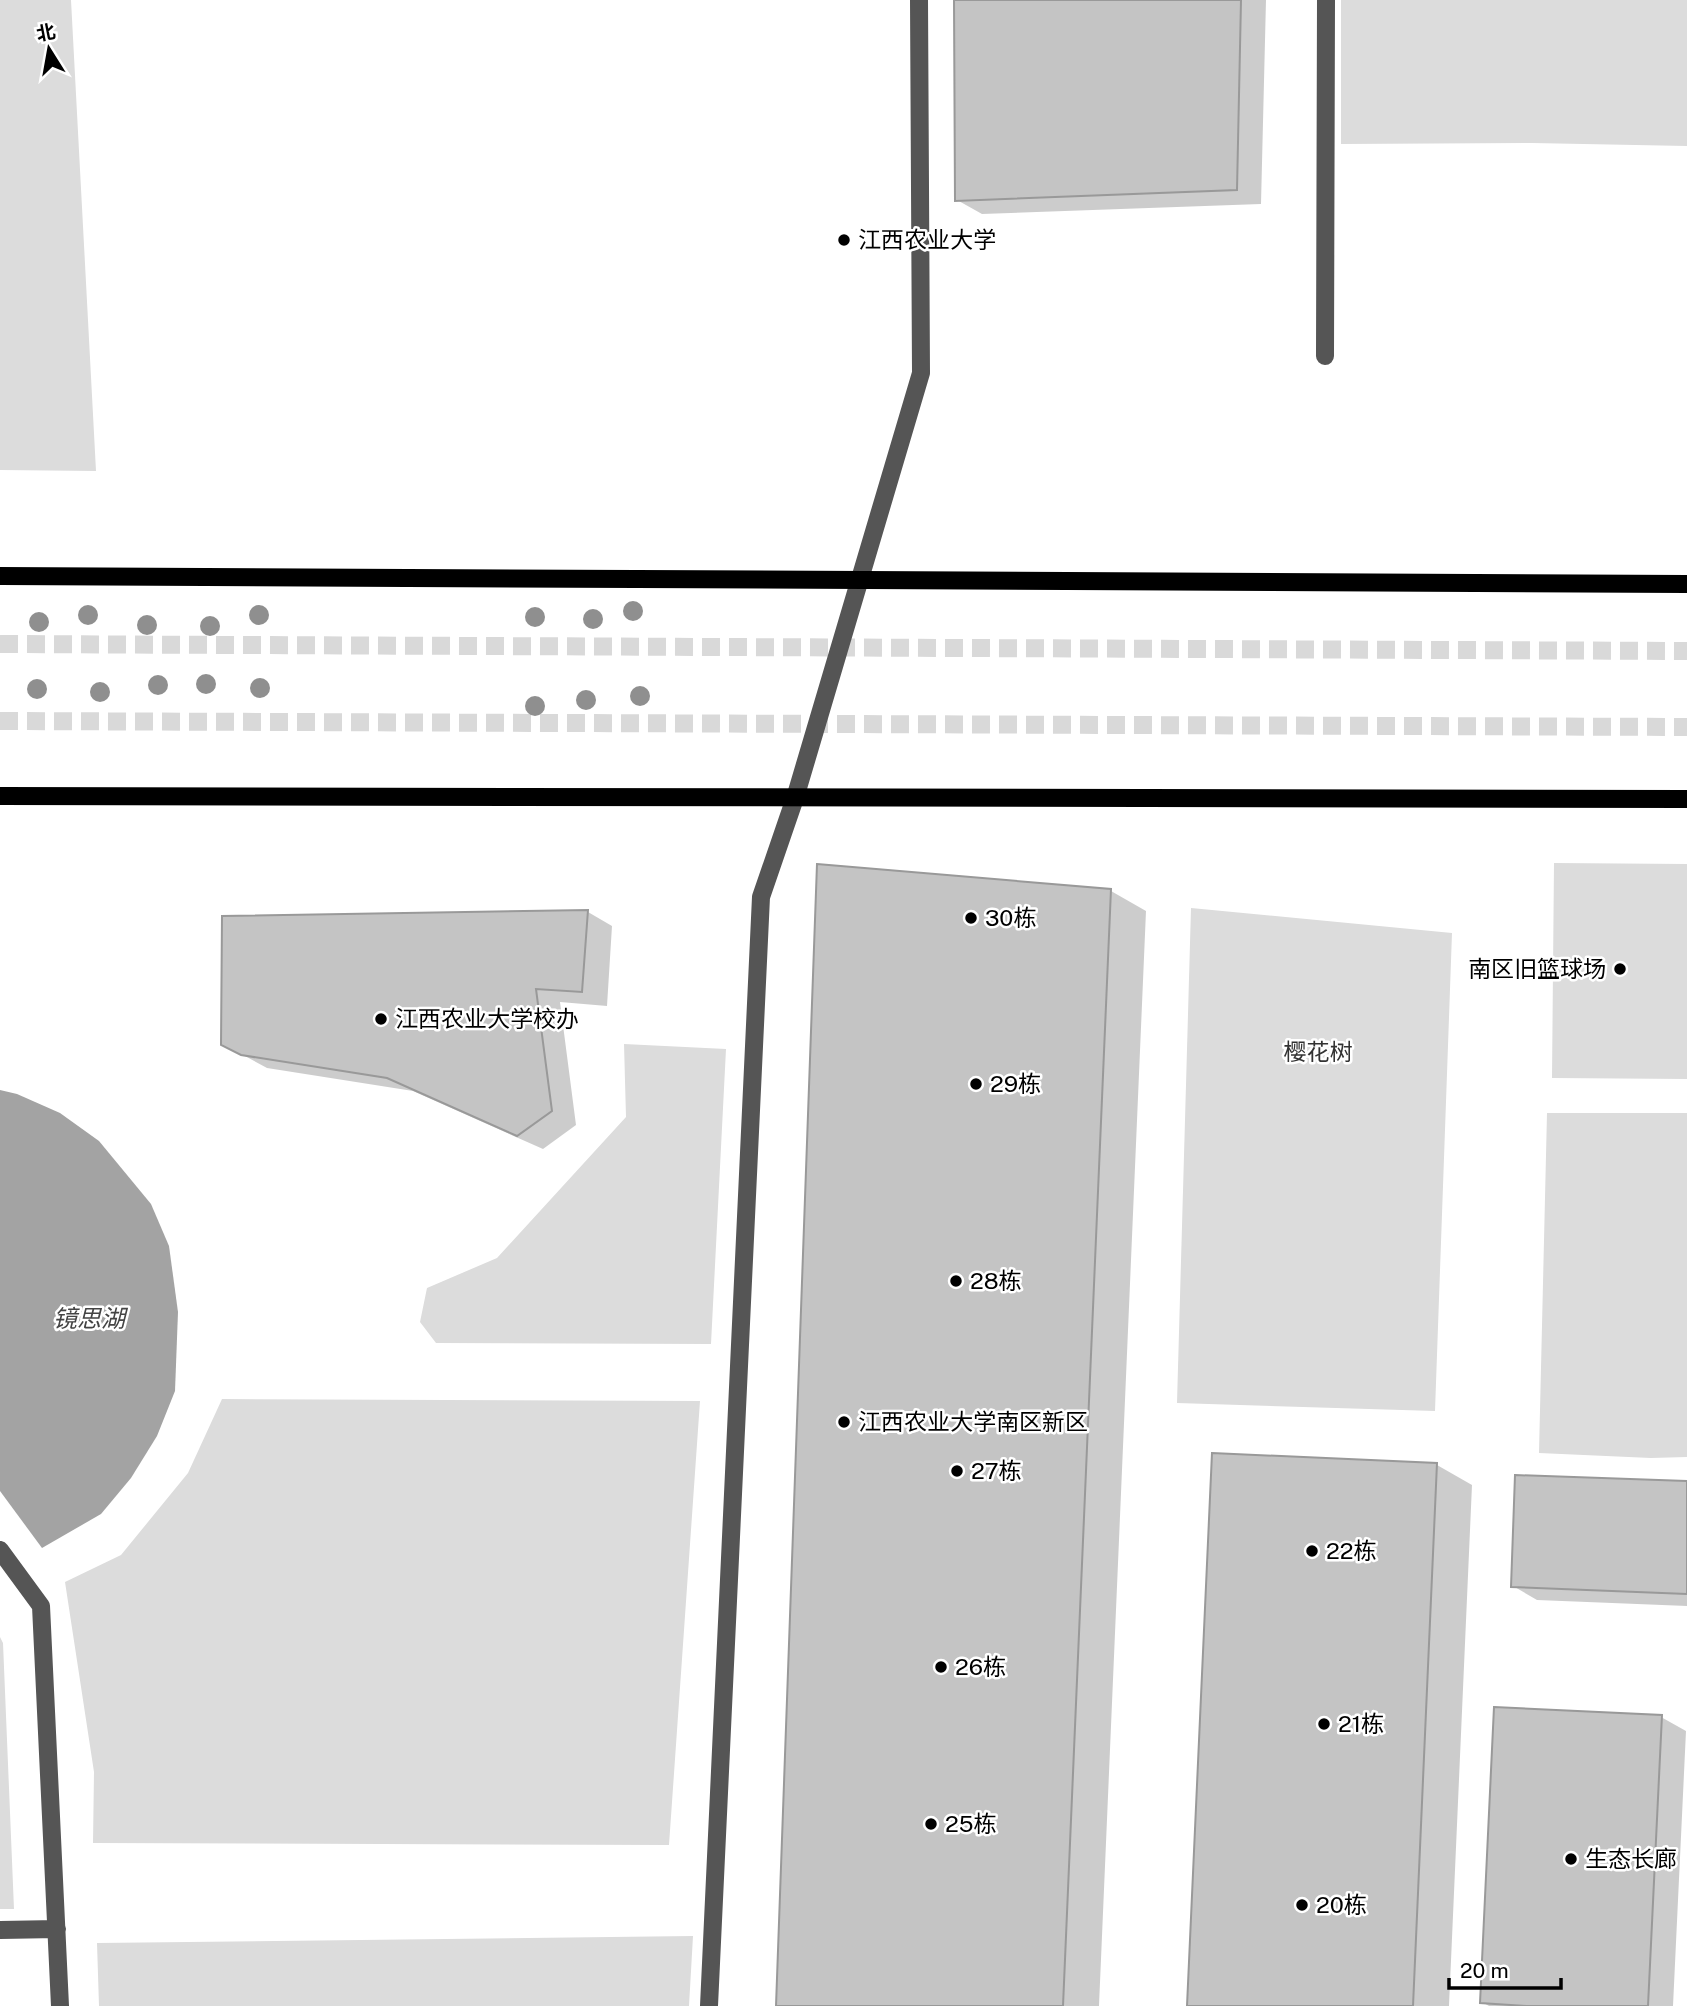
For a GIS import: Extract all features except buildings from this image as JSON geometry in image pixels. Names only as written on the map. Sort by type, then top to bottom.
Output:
[{"type":"main road","points":[[0,576],[1687,584]]},
{"type":"main road","points":[[0,796],[1687,799]]},
{"type":"street","points":[[709,2006],[761,897],[795,798],[921,373],[919,0]]},
{"type":"street","points":[[1325,356],[1326,0]]},
{"type":"street","points":[[0,1550],[41,1606],[60,2006]]},
{"type":"street","points":[[0,1930],[57,1929]]},
{"type":"green space","points":[[0,0],[71,0],[96,471],[0,470]]},
{"type":"green space","points":[[1341,0],[1687,0],[1687,146],[1532,143],[1341,144]]},
{"type":"green space","name":"南区旧篮球场","points":[[1554,863],[1687,864],[1687,1079],[1552,1078]]},
{"type":"green space","name":"樱花树","points":[[1191,908],[1452,933],[1435,1411],[1177,1403]]},
{"type":"green space","points":[[624,1044],[726,1049],[711,1344],[436,1343],[420,1322],[427,1288],[497,1258],[626,1117]]},
{"type":"green space","points":[[1547,1113],[1687,1113],[1687,1457],[1539,1453]]},
{"type":"green space","points":[[222,1399],[700,1401],[669,1845],[93,1843],[94,1772],[65,1582],[121,1555],[188,1473]]},
{"type":"green space","points":[[0,1637],[3,1643],[14,1909],[0,1909]]},
{"type":"green space","points":[[693,1936],[689,2006],[99,2006],[97,1943]]},
{"type":"water","name":"镜思湖","points":[[0,1090],[17,1094],[60,1113],[99,1141],[151,1204],[169,1246],[178,1312],[175,1391],[157,1436],[131,1478],[101,1514],[42,1548],[0,1491]]},
{"type":"tunnel","points":[[0,644],[1687,651]]},
{"type":"tunnel","points":[[0,721],[1687,727]]},
{"type":"place","name":"江西农业大学","points":[[844,240]]},
{"type":"place","name":"30栋","points":[[971,918]]},
{"type":"place","name":"南区旧篮球场","points":[[1620,969]]},
{"type":"place","name":"江西农业大学校办","points":[[381,1019]]},
{"type":"place","name":"29栋","points":[[976,1084]]},
{"type":"place","name":"28栋","points":[[956,1281]]},
{"type":"place","name":"江西农业大学南区新区","points":[[844,1422]]},
{"type":"place","name":"27栋","points":[[957,1471]]},
{"type":"place","name":"22栋","points":[[1312,1551]]},
{"type":"place","name":"26栋","points":[[941,1667]]},
{"type":"place","name":"21栋","points":[[1324,1724]]},
{"type":"place","name":"25栋","points":[[931,1824]]},
{"type":"place","name":"生态长廊","points":[[1571,1859]]},
{"type":"place","name":"20栋","points":[[1302,1905]]}]
